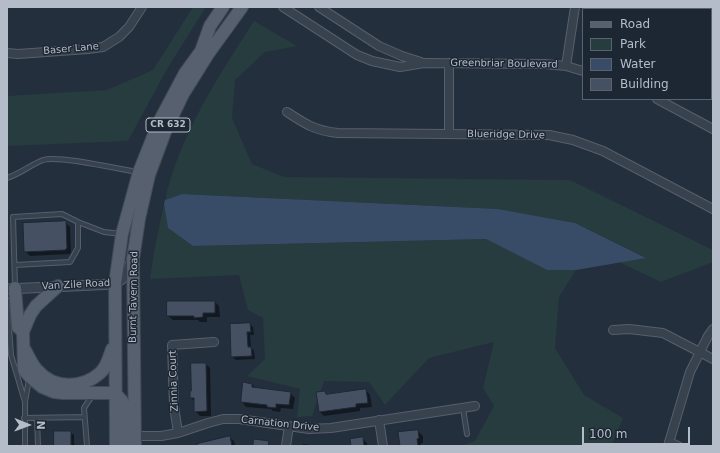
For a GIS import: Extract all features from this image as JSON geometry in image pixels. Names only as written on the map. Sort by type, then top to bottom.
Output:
[{"type":"main road","name":"Burnt Tavern Road","points":[[116,446],[114,342],[115,284],[122,234],[139,172],[159,122],[185,73],[201,51],[210,26],[223,7]]},
{"type":"main road","points":[[201,51],[231,7]]},
{"type":"main road","name":"Burnt Tavern Road","points":[[135,441],[133,259],[139,219],[149,176],[165,132],[183,94],[208,54],[242,7]]},
{"type":"main road","points":[[58,286],[36,306],[30,315],[23,332],[25,350],[24,370],[42,387],[54,392],[93,394],[115,393],[122,401],[124,410],[125,446]]},
{"type":"main road","points":[[11,289],[18,327],[23,332]]},
{"type":"main road","points":[[25,350],[38,372],[50,381],[63,385],[75,385],[100,373],[108,362],[114,342]]},
{"type":"street","name":"Baser Lane","points":[[7,53],[18,54],[88,50],[103,47],[119,37],[129,27],[142,7]]},
{"type":"street","name":"Greenbriar Boulevard","points":[[283,7],[357,55],[372,61],[400,67],[424,63],[545,64],[566,66],[582,71]]},
{"type":"street","name":"Greenbriar Boulevard","points":[[319,7],[332,10],[379,46],[402,56],[424,63]]},
{"type":"street","points":[[566,66],[575,7]]},
{"type":"street","points":[[449,63],[449,134]]},
{"type":"street","points":[[659,100],[713,129]]},
{"type":"street","name":"Blueridge Drive","points":[[287,112],[304,123],[324,132],[549,135],[573,140],[603,150],[713,209]]},
{"type":"street","name":"Van Zile Road","points":[[11,289],[115,284],[122,279],[133,259]]},
{"type":"street","points":[[613,330],[629,329],[664,333],[713,359]]},
{"type":"street","points":[[678,446],[669,444],[690,372],[713,329]]},
{"type":"street","name":"Zinnia Court","points":[[178,433],[174,406],[172,345],[214,342]]},
{"type":"street","name":"Carnation Drive","points":[[135,441],[178,433],[223,419],[240,419],[309,429],[331,428],[475,406]]},
{"type":"street","points":[[379,420],[383,446]]},
{"type":"street","points":[[286,446],[288,426]]},
{"type":"lane","points":[[7,178],[16,175],[44,160],[63,160],[139,172]]},
{"type":"lane","points":[[11,289],[15,265],[13,217],[62,214],[104,232],[122,234]]},
{"type":"lane","points":[[15,265],[70,262],[78,248],[78,222]]},
{"type":"lane","points":[[7,300],[11,355],[25,402]]},
{"type":"lane","points":[[25,446],[25,402],[30,376]]},
{"type":"lane","points":[[87,446],[84,408],[93,394]]},
{"type":"lane","points":[[463,408],[466,434]]},
{"type":"lane","points":[[24,418],[84,417]]},
{"type":"lane","points":[[37,418],[38,446]]},
{"type":"green space","points":[[193,7],[206,7],[167,69],[128,141],[7,146],[7,96],[107,90],[153,70]]},
{"type":"green space","points":[[254,21],[297,46],[265,52],[235,80],[232,118],[252,164],[284,177],[570,180],[713,250],[713,262],[661,282],[619,262],[645,257],[575,223],[498,209],[182,194],[165,200],[180,152],[190,129],[227,63]]},
{"type":"green space","points":[[164,204],[168,228],[193,246],[486,239],[547,270],[576,270],[559,297],[555,348],[584,395],[623,418],[611,446],[461,446],[475,441],[494,406],[483,388],[494,342],[429,358],[385,405],[369,382],[324,381],[312,416],[297,417],[300,389],[247,376],[265,359],[263,318],[248,310],[239,275],[150,279]]},
{"type":"water","points":[[182,194],[498,209],[575,223],[646,258],[576,270],[547,270],[486,239],[193,246],[168,228],[164,204],[165,200]]},
{"type":"building","points":[[66,221],[67,248],[65,250],[24,252],[23,223]]},
{"type":"building","points":[[167,301],[215,301],[215,313],[203,313],[203,317],[194,318],[194,316],[167,316]]},
{"type":"building","points":[[250,323],[251,332],[247,332],[248,347],[251,347],[252,356],[231,357],[230,324]]},
{"type":"building","points":[[191,363],[206,363],[207,411],[194,412],[194,398],[190,398]]},
{"type":"building","points":[[243,382],[252,384],[252,387],[291,392],[289,405],[276,404],[276,408],[267,407],[267,405],[241,402]]},
{"type":"building","points":[[366,389],[368,403],[356,404],[356,407],[319,412],[316,392],[325,391],[326,394]]},
{"type":"building","points":[[418,430],[418,446],[400,446],[398,432]]},
{"type":"building","points":[[54,431],[71,431],[71,446],[54,446]]},
{"type":"building","points":[[230,436],[232,446],[198,446],[197,444]]},
{"type":"building","points":[[363,437],[364,446],[351,446],[350,439]]},
{"type":"building","points":[[254,439],[269,441],[268,446],[253,446]]}]
